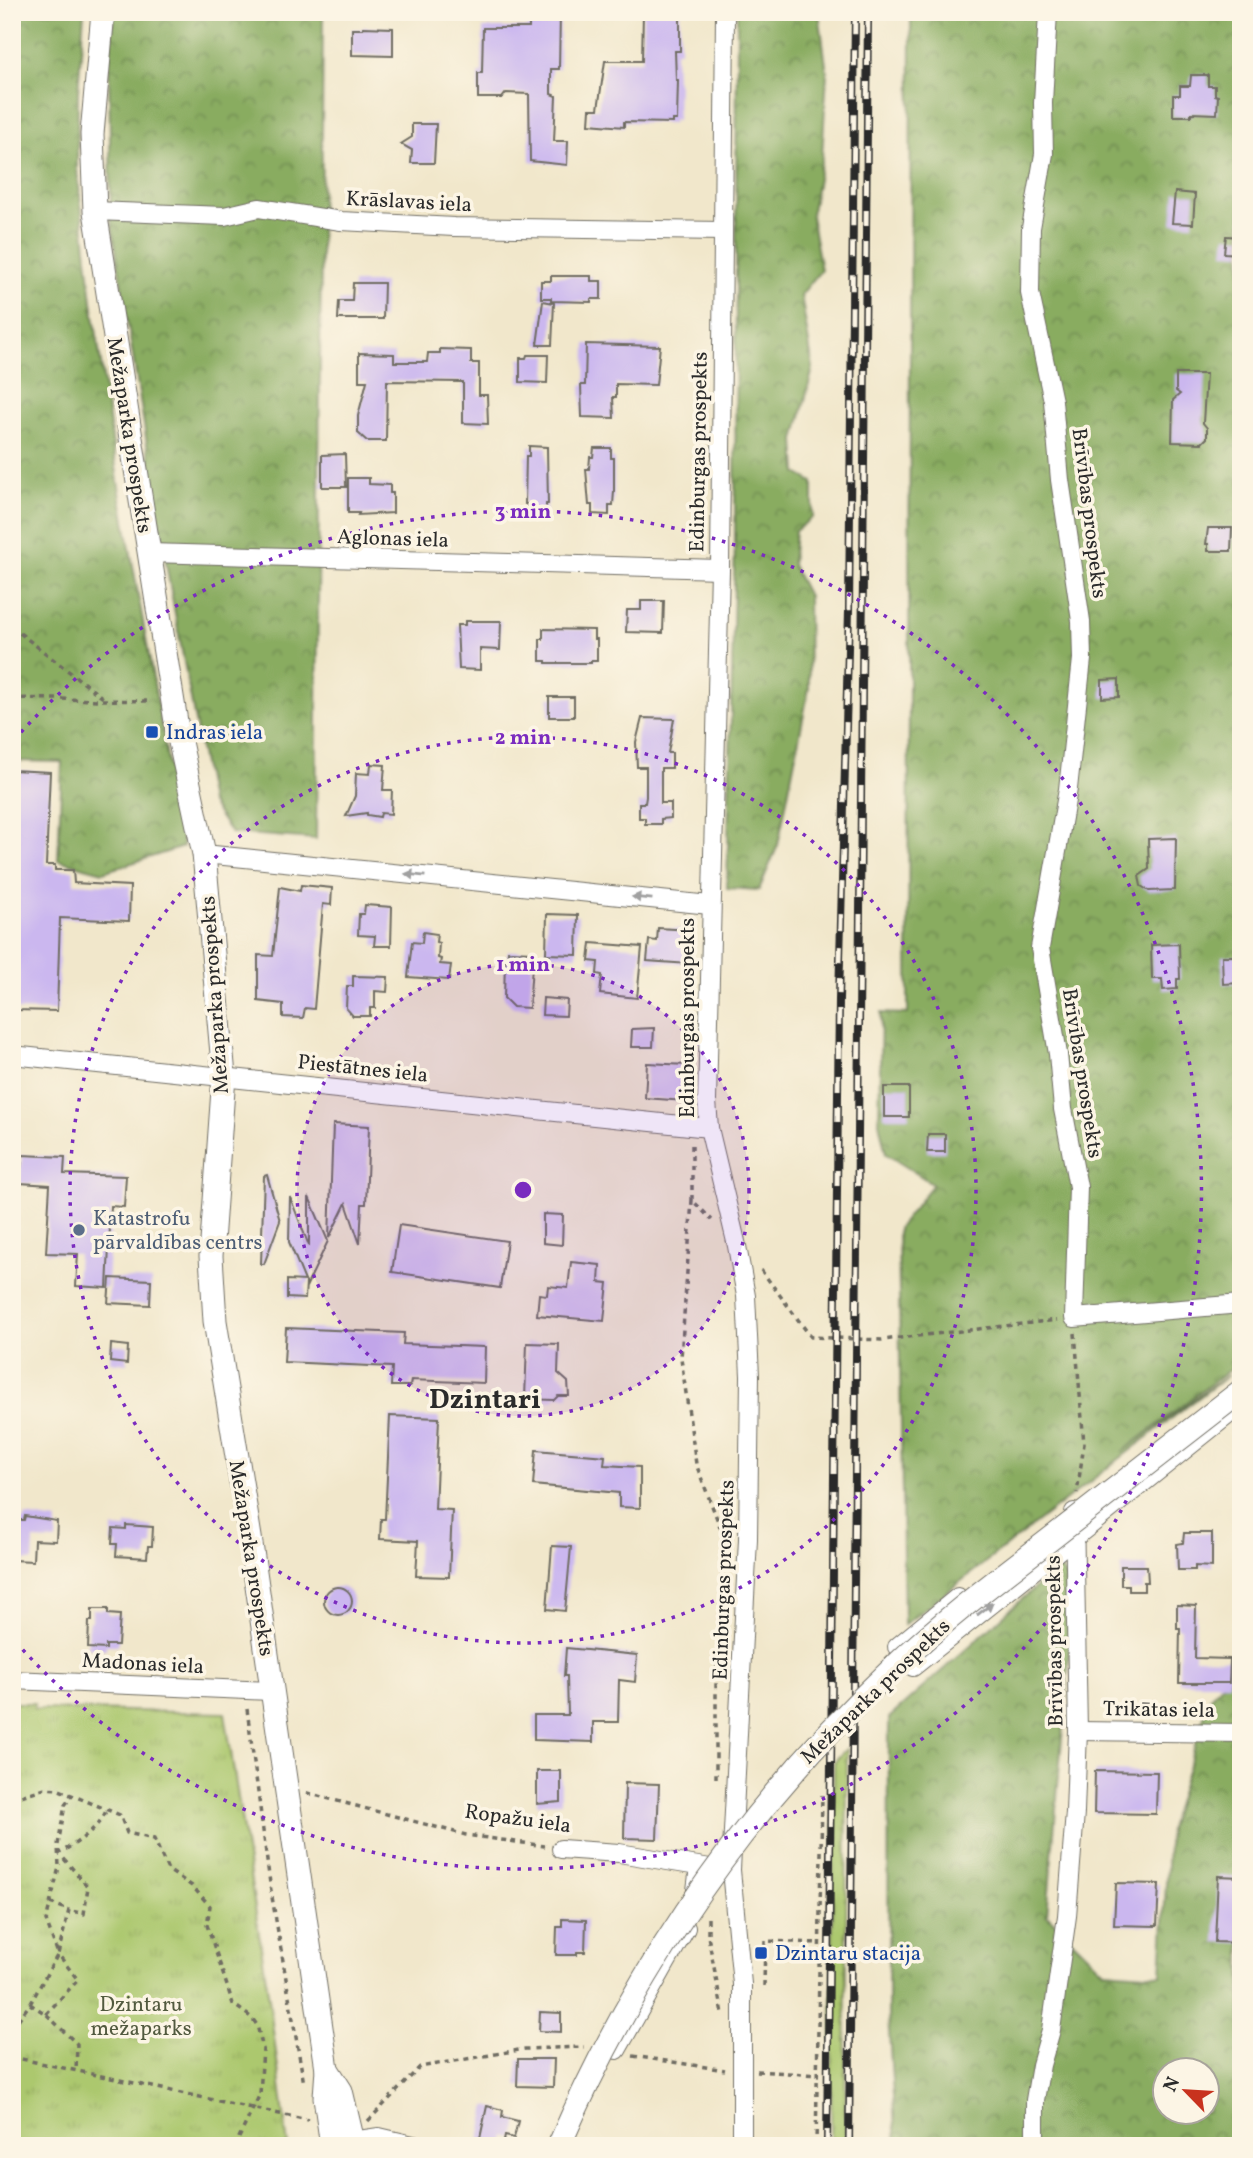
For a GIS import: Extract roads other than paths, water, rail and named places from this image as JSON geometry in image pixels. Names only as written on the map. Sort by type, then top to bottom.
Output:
[{"type":"main road","name":"Mežaparka prospekts","points":[[103,12],[92,134],[96,211],[177,727],[204,854],[224,1076],[211,1256],[215,1321],[250,1537],[327,2069],[341,2091],[347,2139]]},
{"type":"main road","name":"Mežaparka prospekts","points":[[559,2146],[601,2053],[669,1936],[738,1836],[827,1733],[895,1666],[970,1601],[1241,1391]]},
{"type":"street","name":"Edinburgas prospekts","points":[[725,12],[720,569],[707,1101],[709,1128],[746,1296],[750,1448],[748,1539],[731,1870],[742,1984],[735,2070],[742,2146]]},
{"type":"street","name":"Brīvības prospekts","points":[[1048,12],[1043,103],[1044,154],[1031,228],[1030,293],[1053,401],[1060,480],[1081,621],[1082,659],[1068,789],[1040,948],[1058,1054],[1063,1109],[1078,1187],[1074,1318],[1241,1304]]},
{"type":"street","name":"Krāslavas iela","points":[[96,211],[224,216],[259,208],[341,221],[454,227],[723,231]]},
{"type":"street","name":"Aglonas iela","points":[[149,553],[720,569]]},
{"type":"street","points":[[204,854],[710,905]]},
{"type":"street","name":"Piestātnes iela","points":[[12,1055],[709,1128]]},
{"type":"street","points":[[897,1647],[1241,1378]]},
{"type":"street","points":[[913,1667],[1241,1405]]},
{"type":"street","name":"Brīvības prospekts","points":[[1035,2146],[1035,2100],[1051,2030],[1067,1916],[1075,1812],[1078,1731],[1074,1507]]},
{"type":"street","name":"Madonas iela","points":[[12,1680],[272,1691]]},
{"type":"street","name":"Trikātas iela","points":[[1078,1731],[1241,1732]]},
{"type":"street","name":"Ropažu iela","points":[[561,1849],[619,1853],[731,1870]]},
{"type":"street","points":[[615,2053],[682,1939],[694,1913],[699,1867]]},
{"type":"street","points":[[347,2139],[379,2137],[418,2146]]},
{"type":"railway","points":[[827,2146],[839,999],[849,610],[855,12]]},
{"type":"railway","points":[[849,2146],[868,12]]},
{"type":"place","name":"Indras iela","points":[[152,732]]},
{"type":"place","name":"Katastrofu pārvaldības centrs","points":[[79,1230]]},
{"type":"place","name":"Dzintaru stacija","points":[[761,1953]]},
{"type":"district","name":"Dzintari","points":[[485,1398]]},
{"type":"park label","name":"Dzintaru mežaparks","points":[[141,2016]]}]
